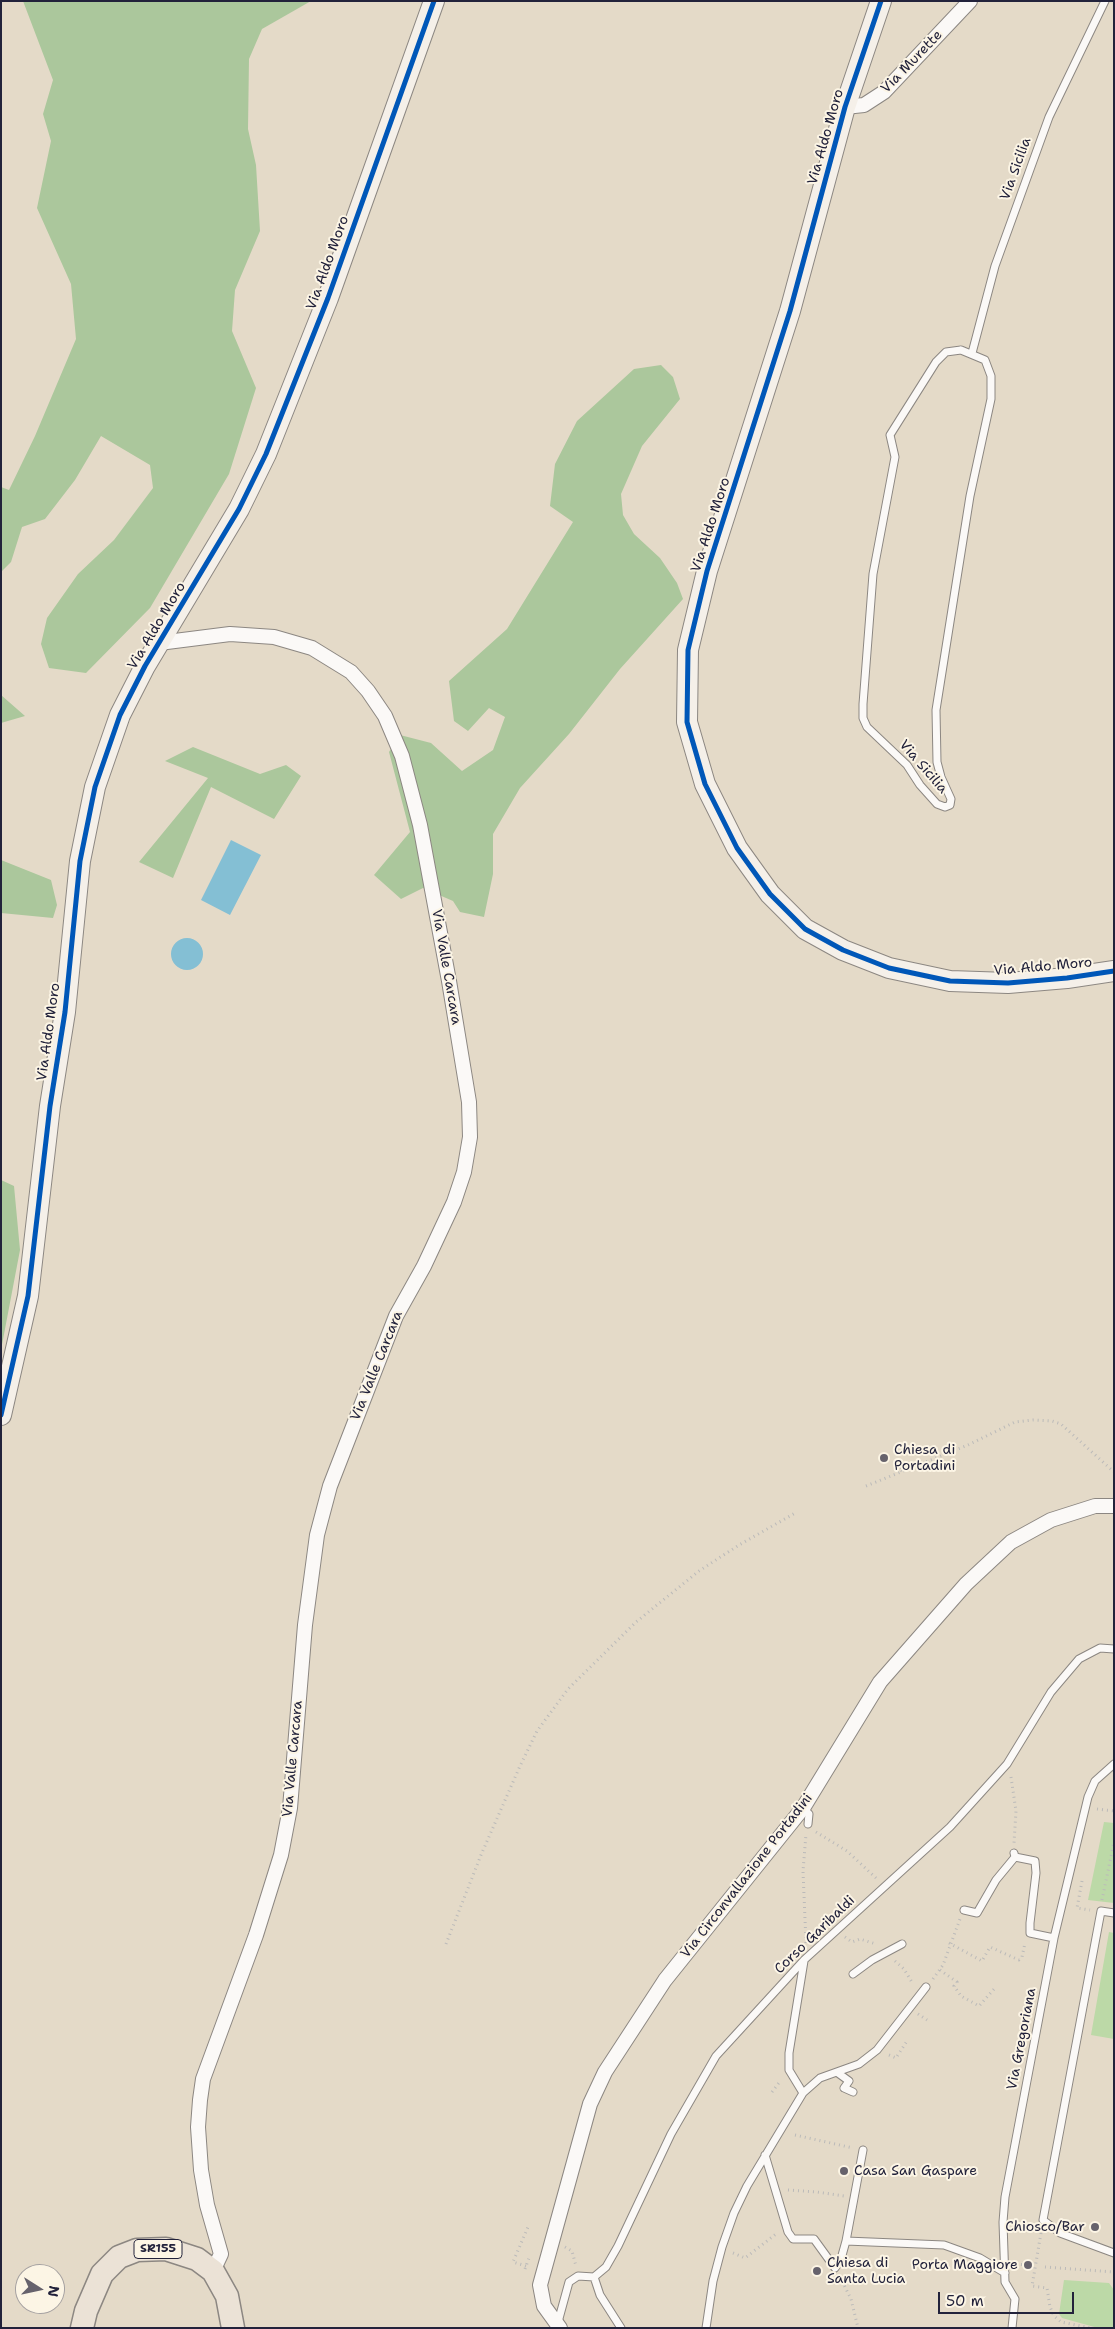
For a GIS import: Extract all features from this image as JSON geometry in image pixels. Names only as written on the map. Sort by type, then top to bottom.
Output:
[{"type":"main road","name":"Via Aldo Moro","points":[[1,1415],[28,1296],[49,1115],[65,1012],[82,852],[95,787],[108,744],[120,715],[159,643],[239,509],[266,454],[328,298],[434,1]]},
{"type":"main road","name":"Via Aldo Moro","points":[[881,1],[846,107],[790,310],[707,570],[688,650],[687,722],[705,784],[736,848],[770,894],[805,929],[843,950],[889,968],[950,981],[1008,984],[1114,971]]},
{"type":"main road","name":"SR155","points":[[82,2328],[86,2311],[102,2274],[119,2257],[136,2250],[166,2249],[197,2259],[213,2271],[226,2296],[233,2328]]},
{"type":"street","name":"Via Murette","points":[[846,107],[864,106],[884,92],[970,1]]},
{"type":"street","name":"Via Valle Carcara","points":[[159,643],[230,634],[274,637],[312,648],[351,672],[368,691],[385,716],[402,756],[420,825],[450,981],[469,1102],[470,1137],[464,1172],[454,1202],[424,1266],[396,1316],[330,1486],[317,1535],[304,1625],[290,1808],[281,1855],[256,1935],[203,2079],[200,2100],[198,2127],[201,2170],[207,2204],[221,2254],[213,2271]]},
{"type":"street","name":"Via Circonvallazione Portadini","points":[[558,2327],[544,2306],[540,2285],[590,2104],[598,2084],[665,1980],[803,1808],[880,1682],[966,1584],[1010,1542],[1051,1520],[1095,1506],[1114,1506]]},
{"type":"lane","name":"Via Sicilia","points":[[972,353],[995,266],[1049,117],[1105,1]]},
{"type":"lane","name":"Via Sicilia","points":[[961,350],[972,353],[985,360],[991,376],[991,399],[970,496],[936,710],[937,762],[941,777],[951,799],[950,805],[945,807],[937,804],[920,785],[907,764],[867,727],[863,718],[863,704],[869,651],[868,630],[873,574],[895,457],[890,435],[936,362],[946,352],[961,350]]},
{"type":"lane","name":"Corso Garibaldi","points":[[594,2277],[606,2267],[618,2246],[671,2134],[716,2056],[804,1960],[950,1828],[1008,1764],[1051,1692],[1079,1659],[1100,1648],[1114,1649]]},
{"type":"lane","name":"Via Gregoriana","points":[[1012,2328],[1015,2299],[1005,2282],[1004,2273],[1003,2222],[1005,2197],[1054,1938],[1088,1797],[1095,1781],[1114,1764]]},
{"type":"lane","points":[[803,1808],[808,1814],[810,1827]]},
{"type":"lane","points":[[964,1910],[977,1913],[996,1880],[1014,1855],[1035,1861],[1036,1873],[1030,1933],[1054,1938]]},
{"type":"lane","points":[[1114,1913],[1101,1911],[1043,2220],[1060,2232],[1114,2253]]},
{"type":"lane","points":[[854,1974],[872,1960],[902,1944]]},
{"type":"lane","points":[[803,2093],[789,2070],[789,2062],[804,1960]]},
{"type":"lane","points":[[706,2328],[713,2281],[722,2247],[738,2204],[803,2093],[820,2078],[859,2064],[877,2050],[926,1987]]},
{"type":"lane","points":[[838,2073],[849,2081],[844,2088],[853,2092]]},
{"type":"lane","points":[[765,2155],[788,2232],[793,2239],[808,2238],[816,2241],[835,2268],[841,2259],[846,2241],[862,2149]]},
{"type":"lane","points":[[846,2241],[944,2245],[980,2258],[1004,2273]]},
{"type":"lane","points":[[558,2327],[569,2282],[578,2276],[594,2277],[600,2295],[621,2328]]},
{"type":"path","points":[[866,1486],[968,1445],[1015,1422],[1042,1419],[1061,1424],[1114,1472]]},
{"type":"path","points":[[902,1471],[899,1468],[908,1463],[906,1460]]},
{"type":"path","points":[[446,1944],[481,1855],[520,1766],[537,1731],[568,1689],[636,1622],[699,1571],[739,1545],[797,1512]]},
{"type":"path","points":[[1010,1772],[1016,1811],[1014,1855]]},
{"type":"path","points":[[810,1827],[848,1851],[880,1883]]},
{"type":"path","points":[[1082,1885],[1077,1908],[1101,1911],[1107,1868],[1114,1842]]},
{"type":"path","points":[[805,1848],[802,1870],[806,1948]]},
{"type":"path","points":[[1107,1868],[1114,1869]]},
{"type":"path","points":[[926,1987],[940,1970],[949,1943],[964,1910]]},
{"type":"path","points":[[852,1942],[860,1939],[868,1940],[883,1949]]},
{"type":"path","points":[[949,1943],[982,1961],[990,1947],[1018,1961],[1022,1957],[1026,1939]]},
{"type":"path","points":[[898,1964],[904,1969],[913,1984]]},
{"type":"path","points":[[940,1970],[957,1982],[954,1986],[961,1996],[980,2006],[995,1988]]},
{"type":"path","points":[[894,2057],[896,2058],[908,2042]]},
{"type":"path","points":[[772,2092],[787,2072]]},
{"type":"path","points":[[795,2136],[862,2149]]},
{"type":"path","points":[[780,2190],[817,2192],[850,2197]]},
{"type":"path","points":[[1043,2220],[1032,2286],[1047,2288],[1050,2307],[1054,2316],[1061,2322],[1090,2328]]},
{"type":"path","points":[[528,2227],[513,2262],[525,2267],[529,2258]]},
{"type":"path","points":[[726,2250],[745,2258],[780,2231]]},
{"type":"path","points":[[561,2244],[572,2251],[576,2265]]},
{"type":"path","points":[[1012,2264],[1028,2265]]},
{"type":"path","points":[[1045,2267],[1114,2272]]},
{"type":"path","points":[[835,2268],[851,2299],[858,2328]]},
{"type":"green space","points":[[23,1],[311,1],[262,29],[249,59],[248,129],[256,165],[260,231],[235,290],[232,331],[256,388],[229,474],[150,608],[86,673],[49,668],[41,644],[47,618],[78,574],[114,540],[153,488],[150,465],[101,436],[75,480],[45,519],[22,527],[11,562],[1,572],[1,487],[9,490],[35,436],[76,339],[71,284],[37,208],[51,141],[43,114],[53,80]]},
{"type":"green space","points":[[661,365],[673,377],[680,399],[642,446],[621,494],[623,515],[634,534],[660,558],[677,583],[683,599],[620,669],[569,734],[520,788],[493,834],[493,874],[484,917],[460,912],[453,901],[423,888],[401,899],[374,875],[410,832],[389,752],[400,735],[431,743],[462,771],[493,750],[505,717],[489,708],[468,731],[454,721],[449,681],[507,629],[573,522],[550,506],[555,464],[577,421],[634,369]]},
{"type":"green space","points":[[1,695],[25,716],[1,723]]},
{"type":"green space","points":[[193,747],[260,774],[286,765],[301,776],[274,819],[211,787],[173,878],[139,862],[208,778],[165,761]]},
{"type":"green space","points":[[1,860],[51,880],[57,905],[53,918],[1,913]]},
{"type":"green space","points":[[1,1180],[14,1186],[20,1250],[1,1350]]},
{"type":"green space","points":[[1104,1822],[1114,1823],[1114,1903],[1088,1900]]},
{"type":"green space","points":[[1109,1932],[1114,1933],[1114,2039],[1091,2035]]},
{"type":"green space","points":[[1064,2280],[1109,2283],[1114,2290],[1114,2328],[1098,2328],[1062,2318],[1059,2314]]},
{"type":"water","points":[[231,840],[261,855],[230,915],[201,900]]},
{"type":"water","points":[[187,938],[199,942],[203,954],[199,966],[187,970],[175,966],[171,954],[175,942]]},
{"type":"cycle path","points":[[1,1415],[28,1296],[50,1106],[65,1012],[80,861],[95,787],[120,715],[145,666],[239,509],[266,454],[328,298],[434,1]]},
{"type":"cycle path","points":[[881,1],[845,107],[790,311],[707,571],[688,650],[687,722],[705,784],[737,848],[770,894],[805,929],[843,950],[889,968],[950,981],[1008,983],[1067,978],[1114,971]]},
{"type":"place","name":"Chiesa di Portadini","points":[[884,1458]]},
{"type":"place","name":"Casa San Gaspare","points":[[844,2171]]},
{"type":"place","name":"Chiosco/Bar","points":[[1095,2227]]},
{"type":"place","name":"Porta Maggiore","points":[[1028,2265]]},
{"type":"place","name":"Chiesa di Santa Lucia","points":[[817,2271]]}]
